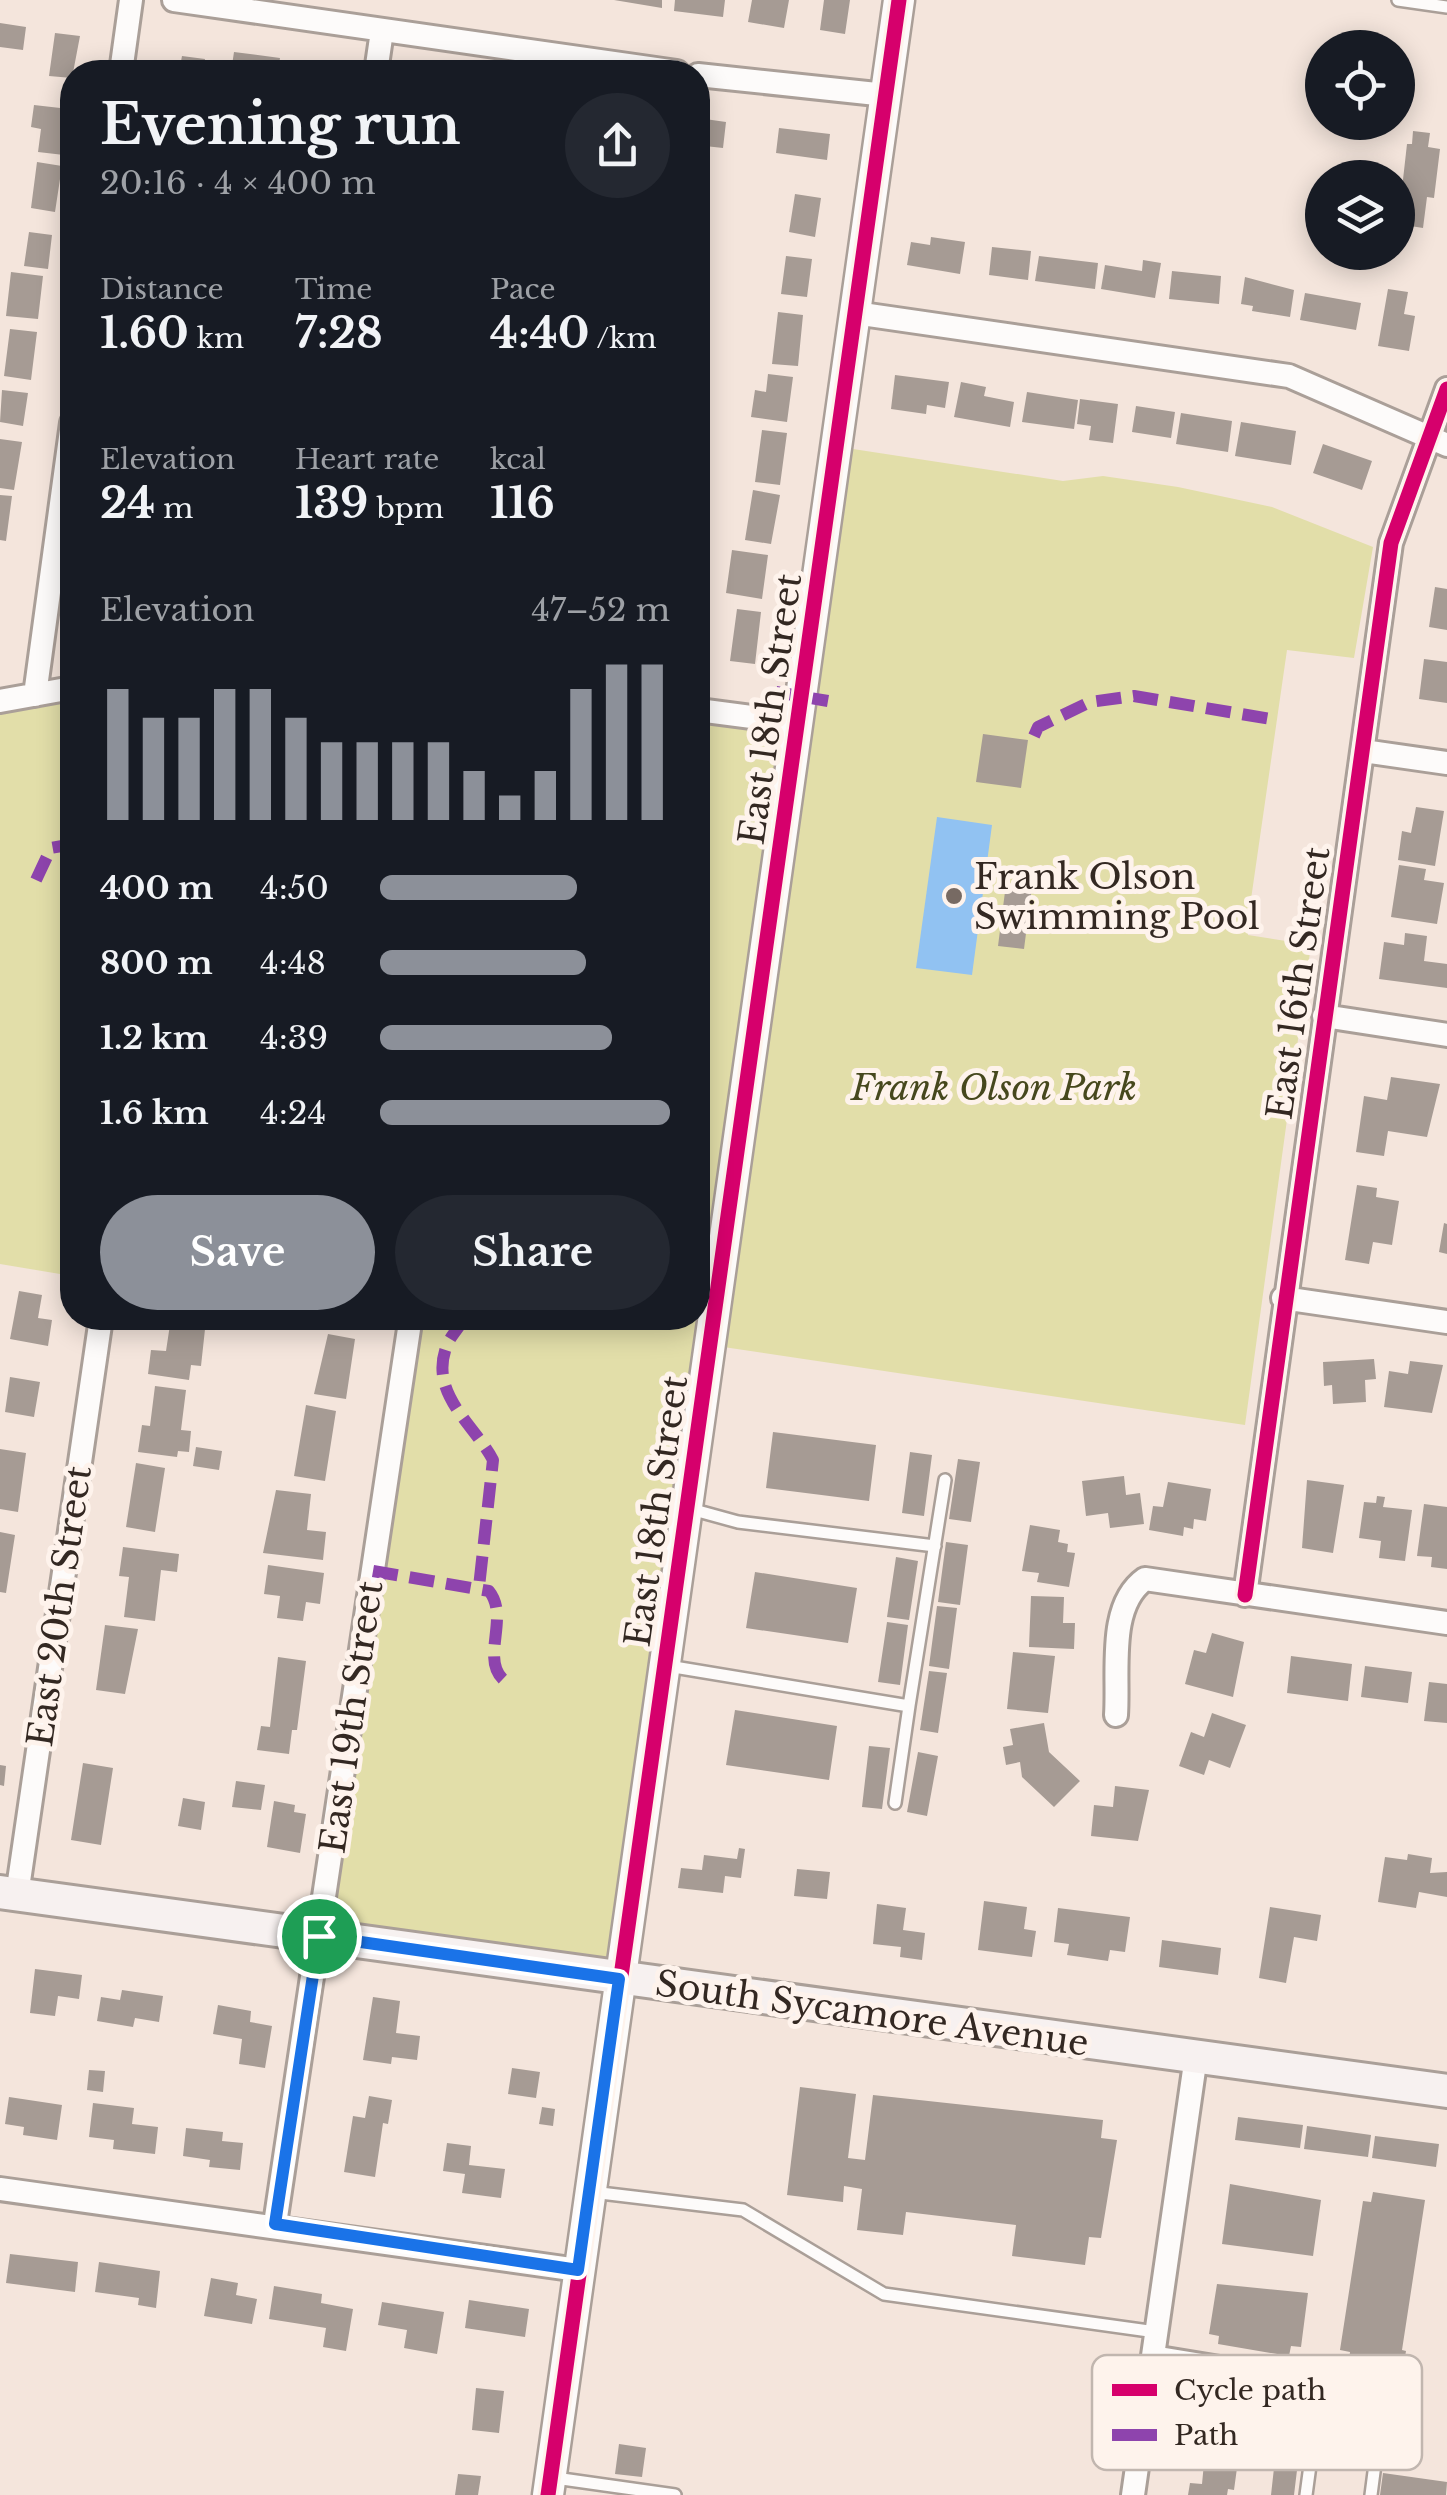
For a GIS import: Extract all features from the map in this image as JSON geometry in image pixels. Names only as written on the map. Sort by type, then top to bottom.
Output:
[{"type":"main road","name":"South Sycamore Avenue","points":[[8,1894],[1447,2090]]},
{"type":"street","points":[[123,60],[131,0]]},
{"type":"street","points":[[174,0],[568,60]]},
{"type":"street","name":"East 18th Street","points":[[549,2486],[899,0]]},
{"type":"street","points":[[378,60],[382,31]]},
{"type":"street","points":[[710,76],[886,95]]},
{"type":"street","points":[[854,314],[1290,376],[1439,441]]},
{"type":"street","name":"East 16th Street","points":[[1245,1595],[1283,1298],[1391,544],[1439,441],[1447,389]]},
{"type":"street","points":[[35,695],[60,511]]},
{"type":"street","points":[[0,701],[60,690]]},
{"type":"street","points":[[710,712],[798,723]]},
{"type":"street","points":[[1363,751],[1447,763]]},
{"type":"street","points":[[1324,1016],[1447,1035]]},
{"type":"street","points":[[1283,1298],[1447,1322]]},
{"type":"street","name":"East 20th Street","points":[[8,1894],[98,1330]]},
{"type":"street","name":"East 19th Street","points":[[275,2224],[408,1330]]},
{"type":"street","points":[[1116,1716],[1120,1620],[1127,1592],[1144,1579],[1447,1623]]},
{"type":"street","points":[[1153,2355],[1196,2056]]},
{"type":"street","points":[[0,2190],[275,2224],[578,2270]]},
{"type":"street","points":[[1133,2495],[1137,2470]]},
{"type":"lane","points":[[1398,0],[1447,7]]},
{"type":"lane","points":[[895,1803],[946,1480]]},
{"type":"lane","points":[[686,1508],[738,1522],[935,1546]]},
{"type":"lane","points":[[664,1665],[909,1706]]},
{"type":"lane","points":[[589,2192],[744,2210],[884,2294],[1156,2332]]},
{"type":"lane","points":[[1306,2495],[1309,2470]]},
{"type":"lane","points":[[1371,2495],[1374,2470]]},
{"type":"lane","points":[[549,2486],[676,2495]]},
{"type":"green space","name":"Frank Olson Park","points":[[853,449],[1063,481],[1103,476],[1178,487],[1272,507],[1373,547],[1354,658],[1287,650],[1248,935],[1311,945],[1245,1425],[710,1345],[619,1979],[319,1936],[408,1330],[710,1330],[710,711],[798,723]]},
{"type":"green space","points":[[60,690],[60,1274],[0,1264],[0,701]]},
{"type":"water","name":"Frank Olson Swimming Pool","points":[[937,817],[992,825],[972,975],[916,968]]},
{"type":"building","points":[[614,0],[662,0],[662,8]]},
{"type":"building","points":[[675,0],[725,0],[723,17],[674,11]]},
{"type":"building","points":[[752,0],[789,0],[784,28],[748,22]]},
{"type":"building","points":[[824,0],[850,0],[845,34],[820,30]]},
{"type":"building","points":[[0,23],[26,27],[23,50],[0,47]]},
{"type":"building","points":[[55,33],[80,36],[75,60],[60,60],[60,77],[49,76]]},
{"type":"building","points":[[234,52],[280,58],[280,60],[233,60]]},
{"type":"building","points":[[34,105],[60,108],[60,155],[38,152],[41,129],[31,127]]},
{"type":"building","points":[[710,120],[726,122],[723,148],[710,147]]},
{"type":"building","points":[[779,128],[830,134],[827,160],[776,153]]},
{"type":"building","points":[[1415,131],[1430,133],[1428,147],[1440,149],[1434,198],[1427,197],[1423,228],[1415,227],[1415,160],[1405,160],[1407,144],[1412,144]]},
{"type":"building","points":[[37,162],[60,166],[55,212],[31,208]]},
{"type":"building","points":[[795,194],[821,198],[815,237],[789,232]]},
{"type":"building","points":[[29,232],[52,235],[48,269],[24,266]]},
{"type":"building","points":[[931,237],[965,242],[960,274],[907,265],[911,242],[930,245]]},
{"type":"building","points":[[992,247],[1031,251],[1028,280],[989,275]]},
{"type":"building","points":[[786,256],[812,259],[807,297],[781,294]]},
{"type":"building","points":[[1039,256],[1098,263],[1095,289],[1035,281]]},
{"type":"building","points":[[1143,260],[1161,263],[1155,298],[1101,289],[1105,265],[1142,271]]},
{"type":"building","points":[[1172,271],[1221,276],[1219,304],[1169,299]]},
{"type":"building","points":[[11,272],[43,276],[38,319],[6,316]]},
{"type":"building","points":[[1245,277],[1294,290],[1290,317],[1252,311],[1253,306],[1241,304]]},
{"type":"building","points":[[1388,289],[1408,292],[1404,314],[1415,316],[1409,351],[1378,346]]},
{"type":"building","points":[[1305,293],[1361,303],[1356,330],[1300,320]]},
{"type":"building","points":[[778,312],[803,315],[798,366],[772,364]]},
{"type":"building","points":[[10,329],[37,332],[31,380],[4,376]]},
{"type":"building","points":[[768,374],[793,377],[787,422],[751,417],[755,390],[766,392]]},
{"type":"building","points":[[895,375],[949,382],[945,408],[927,405],[926,414],[891,409]]},
{"type":"building","points":[[961,382],[986,387],[984,396],[1014,402],[1010,427],[954,417]]},
{"type":"building","points":[[2,390],[28,393],[23,426],[0,422]]},
{"type":"building","points":[[1027,392],[1078,400],[1074,429],[1022,422]]},
{"type":"building","points":[[1080,399],[1118,404],[1113,443],[1089,440],[1091,426],[1077,424]]},
{"type":"building","points":[[1136,406],[1175,412],[1171,438],[1132,432]]},
{"type":"building","points":[[1181,413],[1232,421],[1228,452],[1176,444]]},
{"type":"building","points":[[1241,422],[1296,431],[1291,465],[1235,456]]},
{"type":"building","points":[[762,430],[787,433],[780,485],[755,482]]},
{"type":"building","points":[[0,439],[22,442],[14,490],[0,488]]},
{"type":"building","points":[[1323,444],[1372,461],[1362,490],[1313,473]]},
{"type":"building","points":[[753,490],[780,495],[771,544],[745,540]]},
{"type":"building","points":[[0,495],[12,496],[6,541],[0,540]]},
{"type":"building","points":[[732,550],[768,555],[762,599],[726,593]]},
{"type":"building","points":[[1435,587],[1447,589],[1447,630],[1429,627]]},
{"type":"building","points":[[737,609],[761,612],[755,664],[730,661]]},
{"type":"building","points":[[1424,659],[1447,662],[1447,703],[1419,699]]},
{"type":"building","points":[[983,734],[1028,740],[1021,788],[976,782]]},
{"type":"building","points":[[1416,807],[1444,811],[1435,866],[1398,860],[1402,831],[1411,833]]},
{"type":"building","points":[[1399,865],[1426,869],[1424,880],[1444,883],[1437,924],[1391,917]]},
{"type":"building","points":[[1006,884],[1032,887],[1024,949],[998,946]]},
{"type":"building","points":[[1405,933],[1427,936],[1424,961],[1447,964],[1447,988],[1379,979],[1384,942],[1404,945]]},
{"type":"building","points":[[1391,1077],[1440,1084],[1427,1137],[1388,1131],[1384,1156],[1356,1152],[1364,1096],[1387,1100]]},
{"type":"building","points":[[1357,1185],[1377,1188],[1376,1197],[1399,1201],[1392,1245],[1373,1242],[1369,1264],[1345,1260]]},
{"type":"building","points":[[1444,1223],[1447,1224],[1447,1254],[1439,1252]]},
{"type":"building","points":[[19,1291],[42,1295],[38,1318],[52,1320],[48,1346],[10,1339]]},
{"type":"building","points":[[169,1330],[205,1330],[201,1366],[191,1365],[189,1380],[148,1374],[151,1350],[166,1351]]},
{"type":"building","points":[[328,1334],[355,1339],[346,1399],[314,1394]]},
{"type":"building","points":[[1374,1359],[1376,1379],[1365,1380],[1366,1402],[1333,1404],[1332,1385],[1324,1386],[1323,1362]]},
{"type":"building","points":[[1410,1361],[1443,1365],[1432,1413],[1384,1407],[1389,1371],[1408,1374]]},
{"type":"building","points":[[10,1377],[40,1382],[34,1417],[5,1412]]},
{"type":"building","points":[[155,1386],[186,1390],[181,1430],[191,1431],[189,1452],[178,1451],[177,1457],[138,1452],[142,1425],[150,1426]]},
{"type":"building","points":[[306,1405],[336,1411],[325,1481],[294,1476]]},
{"type":"building","points":[[773,1432],[876,1445],[869,1501],[766,1488]]},
{"type":"building","points":[[196,1447],[222,1451],[219,1470],[193,1466]]},
{"type":"building","points":[[0,1449],[26,1453],[18,1512],[0,1509]]},
{"type":"building","points":[[910,1452],[932,1455],[924,1516],[902,1513]]},
{"type":"building","points":[[958,1459],[980,1462],[971,1522],[949,1519]]},
{"type":"building","points":[[136,1463],[165,1468],[155,1532],[126,1527]]},
{"type":"building","points":[[1124,1476],[1126,1495],[1140,1493],[1144,1524],[1110,1528],[1108,1513],[1086,1516],[1082,1481]]},
{"type":"building","points":[[1307,1480],[1344,1485],[1333,1553],[1302,1548]]},
{"type":"building","points":[[1168,1482],[1211,1489],[1206,1521],[1194,1519],[1193,1529],[1184,1527],[1183,1536],[1149,1530],[1153,1506],[1163,1507]]},
{"type":"building","points":[[276,1490],[311,1494],[307,1530],[326,1532],[323,1560],[263,1553]]},
{"type":"building","points":[[1377,1496],[1385,1497],[1383,1507],[1412,1510],[1405,1561],[1379,1558],[1381,1541],[1359,1538],[1364,1502],[1376,1503]]},
{"type":"building","points":[[1424,1504],[1447,1507],[1447,1569],[1431,1567],[1432,1557],[1417,1556]]},
{"type":"building","points":[[1030,1525],[1060,1530],[1058,1542],[1068,1544],[1067,1552],[1075,1553],[1069,1587],[1037,1582],[1039,1573],[1022,1571]]},
{"type":"building","points":[[0,1532],[15,1535],[6,1593],[0,1592]]},
{"type":"building","points":[[946,1542],[968,1545],[960,1605],[938,1602]]},
{"type":"building","points":[[123,1547],[179,1554],[177,1572],[161,1570],[155,1621],[124,1617],[129,1577],[119,1576]]},
{"type":"building","points":[[896,1557],[918,1561],[909,1620],[887,1617]]},
{"type":"building","points":[[268,1565],[324,1573],[320,1604],[306,1602],[303,1621],[277,1618],[280,1596],[264,1594]]},
{"type":"building","points":[[755,1572],[857,1588],[848,1643],[746,1628]]},
{"type":"building","points":[[1031,1596],[1064,1597],[1063,1623],[1075,1623],[1074,1649],[1029,1647]]},
{"type":"building","points":[[937,1606],[957,1608],[949,1669],[929,1666]]},
{"type":"building","points":[[887,1622],[908,1625],[900,1685],[878,1682]]},
{"type":"building","points":[[105,1625],[138,1629],[125,1694],[96,1690]]},
{"type":"building","points":[[1212,1633],[1244,1642],[1233,1697],[1185,1684],[1194,1650],[1206,1653]]},
{"type":"building","points":[[1013,1652],[1055,1656],[1048,1713],[1007,1709]]},
{"type":"building","points":[[1291,1656],[1352,1664],[1348,1701],[1287,1693]]},
{"type":"building","points":[[278,1657],[306,1661],[297,1730],[292,1730],[289,1754],[257,1750],[261,1726],[270,1727]]},
{"type":"building","points":[[1365,1666],[1412,1672],[1408,1703],[1361,1697]]},
{"type":"building","points":[[929,1671],[947,1673],[938,1733],[920,1730]]},
{"type":"building","points":[[1429,1682],[1447,1684],[1447,1723],[1424,1721]]},
{"type":"building","points":[[735,1710],[837,1726],[829,1780],[726,1765]]},
{"type":"building","points":[[1212,1713],[1246,1725],[1230,1768],[1209,1760],[1204,1775],[1179,1766],[1191,1732],[1204,1737]]},
{"type":"building","points":[[1044,1723],[1049,1752],[1080,1781],[1054,1807],[1022,1777],[1020,1762],[1006,1765],[1003,1747],[1013,1745],[1010,1729]]},
{"type":"building","points":[[869,1746],[890,1748],[882,1809],[862,1807]]},
{"type":"building","points":[[918,1752],[938,1756],[927,1816],[907,1812]]},
{"type":"building","points":[[83,1763],[113,1768],[101,1845],[71,1840]]},
{"type":"building","points":[[0,1765],[6,1766],[4,1786],[0,1785]]},
{"type":"building","points":[[236,1781],[265,1785],[261,1810],[232,1807]]},
{"type":"building","points":[[1115,1786],[1149,1790],[1138,1841],[1091,1836],[1094,1805],[1113,1807]]},
{"type":"building","points":[[183,1798],[205,1802],[201,1830],[178,1826]]},
{"type":"building","points":[[274,1801],[295,1805],[294,1812],[306,1814],[300,1853],[267,1847]]},
{"type":"building","points":[[739,1848],[745,1849],[741,1878],[725,1876],[723,1893],[678,1888],[681,1868],[702,1870],[704,1855],[737,1859]]},
{"type":"building","points":[[1408,1854],[1432,1858],[1430,1873],[1447,1872],[1447,1897],[1419,1892],[1416,1908],[1378,1902],[1385,1857],[1407,1860]]},
{"type":"building","points":[[797,1869],[830,1872],[827,1899],[794,1896]]},
{"type":"building","points":[[984,1901],[1027,1907],[1024,1929],[1036,1931],[1032,1957],[978,1950]]},
{"type":"building","points":[[877,1904],[906,1908],[903,1930],[925,1933],[922,1960],[900,1957],[901,1947],[873,1944]]},
{"type":"building","points":[[1270,1907],[1321,1915],[1317,1941],[1294,1937],[1286,1983],[1259,1978]]},
{"type":"building","points":[[1058,1908],[1130,1917],[1125,1952],[1110,1950],[1108,1961],[1067,1955],[1069,1944],[1054,1942]]},
{"type":"building","points":[[1162,1940],[1221,1948],[1218,1975],[1159,1967]]},
{"type":"building","points":[[35,1969],[82,1975],[79,1999],[58,1996],[55,2016],[30,2013]]},
{"type":"building","points":[[122,1990],[163,1996],[159,2022],[135,2018],[133,2027],[97,2021],[101,1997],[120,2000]]},
{"type":"building","points":[[373,1997],[400,2001],[396,2033],[420,2036],[417,2060],[392,2057],[391,2064],[363,2060]]},
{"type":"building","points":[[218,2005],[251,2011],[250,2022],[272,2026],[265,2068],[239,2064],[242,2039],[213,2034]]},
{"type":"building","points":[[512,2068],[540,2072],[536,2098],[508,2094]]},
{"type":"building","points":[[89,2070],[105,2071],[103,2092],[87,2090]]},
{"type":"building","points":[[800,2087],[856,2094],[848,2158],[865,2160],[873,2095],[1103,2120],[1101,2138],[1117,2140],[1101,2238],[1089,2237],[1085,2265],[1012,2256],[1016,2225],[906,2212],[903,2235],[857,2230],[862,2189],[844,2186],[843,2202],[787,2195]]},
{"type":"building","points":[[369,2096],[392,2100],[388,2124],[383,2123],[375,2177],[344,2172],[353,2116],[365,2118]]},
{"type":"building","points":[[9,2097],[62,2105],[57,2140],[23,2135],[24,2127],[5,2124]]},
{"type":"building","points":[[93,2103],[134,2108],[132,2124],[158,2127],[155,2154],[113,2149],[114,2140],[89,2137]]},
{"type":"building","points":[[542,2107],[555,2109],[553,2126],[539,2124]]},
{"type":"building","points":[[1238,2117],[1303,2125],[1300,2148],[1235,2140]]},
{"type":"building","points":[[1307,2126],[1371,2135],[1368,2157],[1304,2149]]},
{"type":"building","points":[[186,2128],[223,2132],[222,2141],[243,2143],[240,2170],[209,2167],[210,2160],[183,2156]]},
{"type":"building","points":[[1375,2136],[1439,2144],[1436,2167],[1372,2158]]},
{"type":"building","points":[[447,2143],[471,2146],[469,2165],[505,2169],[501,2198],[462,2193],[465,2174],[443,2171]]},
{"type":"building","points":[[1230,2184],[1321,2200],[1313,2256],[1222,2244]]},
{"type":"building","points":[[1373,2192],[1425,2200],[1402,2350],[1405,2355],[1350,2355],[1340,2350],[1363,2201],[1371,2202]]},
{"type":"building","points":[[10,2254],[78,2262],[75,2292],[6,2283]]},
{"type":"building","points":[[99,2262],[160,2271],[156,2308],[138,2305],[139,2298],[95,2292]]},
{"type":"building","points":[[211,2278],[238,2283],[236,2295],[257,2299],[252,2324],[204,2316]]},
{"type":"building","points":[[1217,2284],[1308,2293],[1301,2347],[1291,2346],[1289,2355],[1218,2344],[1219,2336],[1209,2334]]},
{"type":"building","points":[[274,2286],[322,2294],[321,2303],[353,2309],[346,2351],[323,2347],[326,2328],[269,2319]]},
{"type":"building","points":[[469,2300],[529,2309],[525,2337],[465,2328]]},
{"type":"building","points":[[382,2302],[444,2312],[437,2354],[404,2348],[407,2330],[378,2325]]},
{"type":"building","points":[[476,2388],[504,2391],[499,2433],[472,2430]]},
{"type":"building","points":[[619,2444],[646,2448],[642,2477],[615,2474]]},
{"type":"building","points":[[1203,2470],[1237,2470],[1234,2490],[1228,2489],[1227,2495],[1188,2495],[1190,2483],[1202,2484]]},
{"type":"building","points":[[1274,2470],[1297,2470],[1294,2495],[1271,2495]]},
{"type":"building","points":[[1383,2473],[1447,2482],[1446,2495],[1380,2495]]},
{"type":"building","points":[[458,2474],[481,2476],[478,2495],[455,2495]]},
{"type":"marked path","points":[[776,692],[828,701]]},
{"type":"marked path","points":[[1034,736],[1038,727],[1090,702],[1134,696],[1277,720]]},
{"type":"marked path","points":[[36,880],[51,848],[60,846]]},
{"type":"marked path","points":[[456,1330],[447,1345],[443,1378],[455,1407],[493,1460],[479,1587]]},
{"type":"marked path","points":[[373,1571],[489,1591],[497,1615],[496,1667],[512,1685]]},
{"type":"cycle path","points":[[548,2495],[899,0]]},
{"type":"cycle path","points":[[1245,1595],[1391,543],[1447,389]]},
{"type":"place","name":"Frank Olson Swimming Pool","points":[[954,896]]},
{"type":"route","points":[[319,1936],[619,1979],[578,2270],[275,2224],[319,1936]]}]
